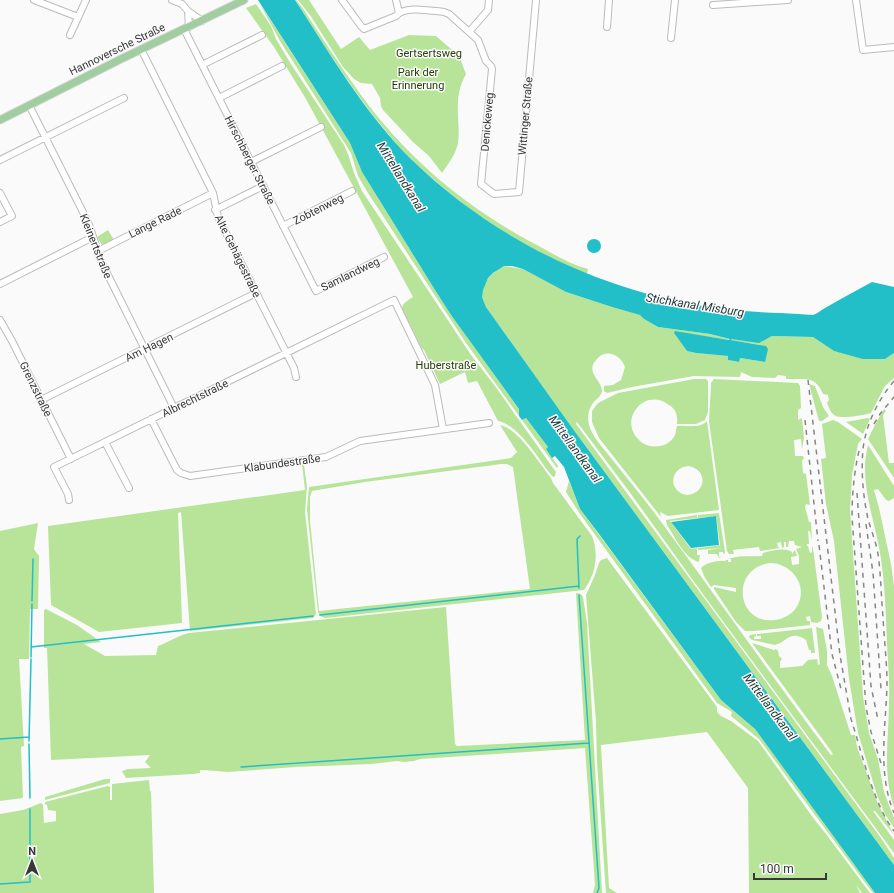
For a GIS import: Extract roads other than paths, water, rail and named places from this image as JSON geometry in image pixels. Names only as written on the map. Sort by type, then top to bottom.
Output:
[{"type":"main road","name":"Hannoversche Straße","points":[[0,120],[141,49],[202,21],[236,2],[244,0]]},
{"type":"street","points":[[34,0],[78,17]]},
{"type":"street","points":[[70,35],[86,0]]},
{"type":"street","points":[[172,0],[182,4],[188,11],[202,21]]},
{"type":"street","points":[[342,0],[364,29],[409,10],[444,12],[449,14],[469,32],[488,10],[489,0]]},
{"type":"street","points":[[396,0],[399,13]]},
{"type":"street","name":"Wittinger Straße","points":[[481,184],[494,194],[519,192],[536,0]]},
{"type":"street","points":[[607,27],[609,0]]},
{"type":"street","points":[[671,38],[675,0]]},
{"type":"street","points":[[713,5],[788,0]]},
{"type":"street","points":[[856,0],[863,50],[894,47]]},
{"type":"street","points":[[186,28],[188,11]]},
{"type":"street","name":"Hirschberger Straße","points":[[186,28],[202,65],[316,291]]},
{"type":"street","name":"Denickeweg","points":[[469,32],[478,40],[486,61],[492,69],[481,184]]},
{"type":"street","points":[[202,65],[262,35]]},
{"type":"street","name":"Alte Gehägestraße","points":[[141,49],[212,193],[215,210],[286,353]]},
{"type":"street","points":[[219,98],[282,66]]},
{"type":"street","points":[[0,160],[124,98]]},
{"type":"street","name":"Kleinertstraße","points":[[29,105],[88,222],[98,251],[98,257],[174,408]]},
{"type":"street","points":[[251,162],[321,127]]},
{"type":"street","points":[[215,210],[263,186]]},
{"type":"street","name":"Zobtenweg","points":[[283,226],[352,192]]},
{"type":"street","points":[[0,193],[12,216],[0,222]]},
{"type":"street","name":"Lange Rade","points":[[98,251],[212,193]]},
{"type":"street","points":[[0,284],[93,237]]},
{"type":"street","name":"Samlandweg","points":[[316,291],[384,257]]},
{"type":"street","name":"Am Hagen","points":[[41,400],[256,293]]},
{"type":"street","name":"Albrechtstraße","points":[[69,500],[68,494],[54,467],[394,300],[435,385],[443,429]]},
{"type":"street","name":"Grenzstraße","points":[[0,320],[11,338],[71,459]]},
{"type":"street","points":[[286,353],[294,368],[296,377]]},
{"type":"street","name":"Klabundestraße","points":[[151,420],[177,470],[190,476],[326,457],[360,441],[489,423]]},
{"type":"street","points":[[105,442],[128,488]]},
{"type":"water","points":[[258,0],[295,0],[335,63],[364,104],[412,160],[448,192],[487,221],[529,246],[572,267],[617,285],[663,298],[711,307],[764,312],[813,315],[872,282],[894,287],[894,353],[885,359],[863,359],[834,351],[813,337],[772,336],[759,343],[731,339],[766,346],[768,349],[765,362],[740,358],[739,362],[728,360],[728,356],[687,351],[674,333],[675,331],[730,339],[710,334],[658,327],[640,315],[566,292],[523,269],[512,266],[504,266],[488,278],[482,297],[486,307],[573,429],[894,865],[894,893],[875,893],[755,729],[721,700],[580,509],[564,467],[555,456],[552,458],[546,449],[548,447],[526,418],[522,420],[519,416],[519,409],[451,315],[362,172],[350,143]]},
{"type":"water","points":[[591,239],[597,239],[601,243],[601,249],[597,253],[591,253],[587,249],[587,243]]},
{"type":"water","points":[[716,516],[719,545],[691,548],[671,522]]},
{"type":"waterway","points":[[579,588],[577,539],[580,536]]},
{"type":"waterway","points":[[32,601],[33,559]]},
{"type":"waterway","points":[[320,615],[579,586]]},
{"type":"waterway","points":[[579,595],[599,888],[597,893]]},
{"type":"waterway","points":[[31,657],[32,604]]},
{"type":"waterway","points":[[31,647],[313,616]]},
{"type":"waterway","points":[[29,741],[31,659]]},
{"type":"waterway","points":[[0,739],[29,737]]},
{"type":"waterway","points":[[241,767],[589,743]]},
{"type":"waterway","points":[[29,744],[30,798]]},
{"type":"waterway","points":[[0,884],[30,882],[30,809]]},
{"type":"railway","points":[[808,380],[840,655],[851,719],[874,792],[887,820],[894,831]]},
{"type":"railway","points":[[894,381],[878,404],[870,422],[863,449],[862,466],[866,510],[877,550],[880,570],[887,676],[884,766],[889,797],[894,813]]},
{"type":"railway","points":[[874,424],[894,397]]},
{"type":"railway","points":[[805,420],[818,541]]},
{"type":"railway","points":[[859,451],[852,500],[852,517],[866,707],[871,732],[881,763]]},
{"type":"railway","points":[[857,493],[871,686],[878,720]]},
{"type":"railway","points":[[866,524],[873,573],[881,689]]},
{"type":"railway","points":[[819,545],[832,654],[841,689]]},
{"type":"park label","name":"Gertsertsweg","points":[[429,53]]},
{"type":"park label","name":"Park der Erinnerung","points":[[418,78]]},
{"type":"park label","name":"Huberstraße","points":[[446,365]]},
{"type":"water label","name":"Mittellandkanal","points":[[401,177]]},
{"type":"water label","name":"Stichkanal Misburg","points":[[695,305]]},
{"type":"water label","name":"Mittellandkanal","points":[[575,449]]},
{"type":"water label","name":"Mittellandkanal","points":[[770,707]]}]
